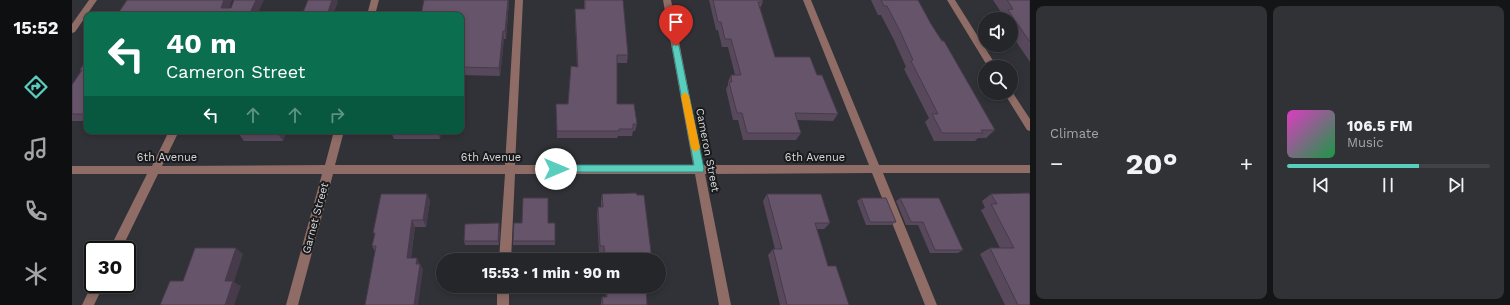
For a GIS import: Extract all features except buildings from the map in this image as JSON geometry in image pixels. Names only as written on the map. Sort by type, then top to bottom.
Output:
[{"type":"street","points":[[85,12],[93,0]]},
{"type":"street","points":[[372,12],[375,0]]},
{"type":"street","points":[[504,253],[518,0]]},
{"type":"street","name":"Cameron Street","points":[[666,0],[726,305]]},
{"type":"street","points":[[807,0],[931,305]]},
{"type":"street","points":[[951,0],[989,60]]},
{"type":"street","points":[[72,30],[84,13]]},
{"type":"street","points":[[1013,100],[1030,127]]},
{"type":"street","points":[[120,241],[173,134]]},
{"type":"street","name":"Garnet Street","points":[[292,305],[338,134]]},
{"type":"street","name":"6th Avenue","points":[[72,170],[1030,168]]},
{"type":"street","points":[[88,305],[94,293]]},
{"type":"street","points":[[502,305],[503,293]]},
{"type":"slow traffic","points":[[685,96],[695,148]]},
{"type":"route","points":[[556,169],[699,169],[676,46]]}]
